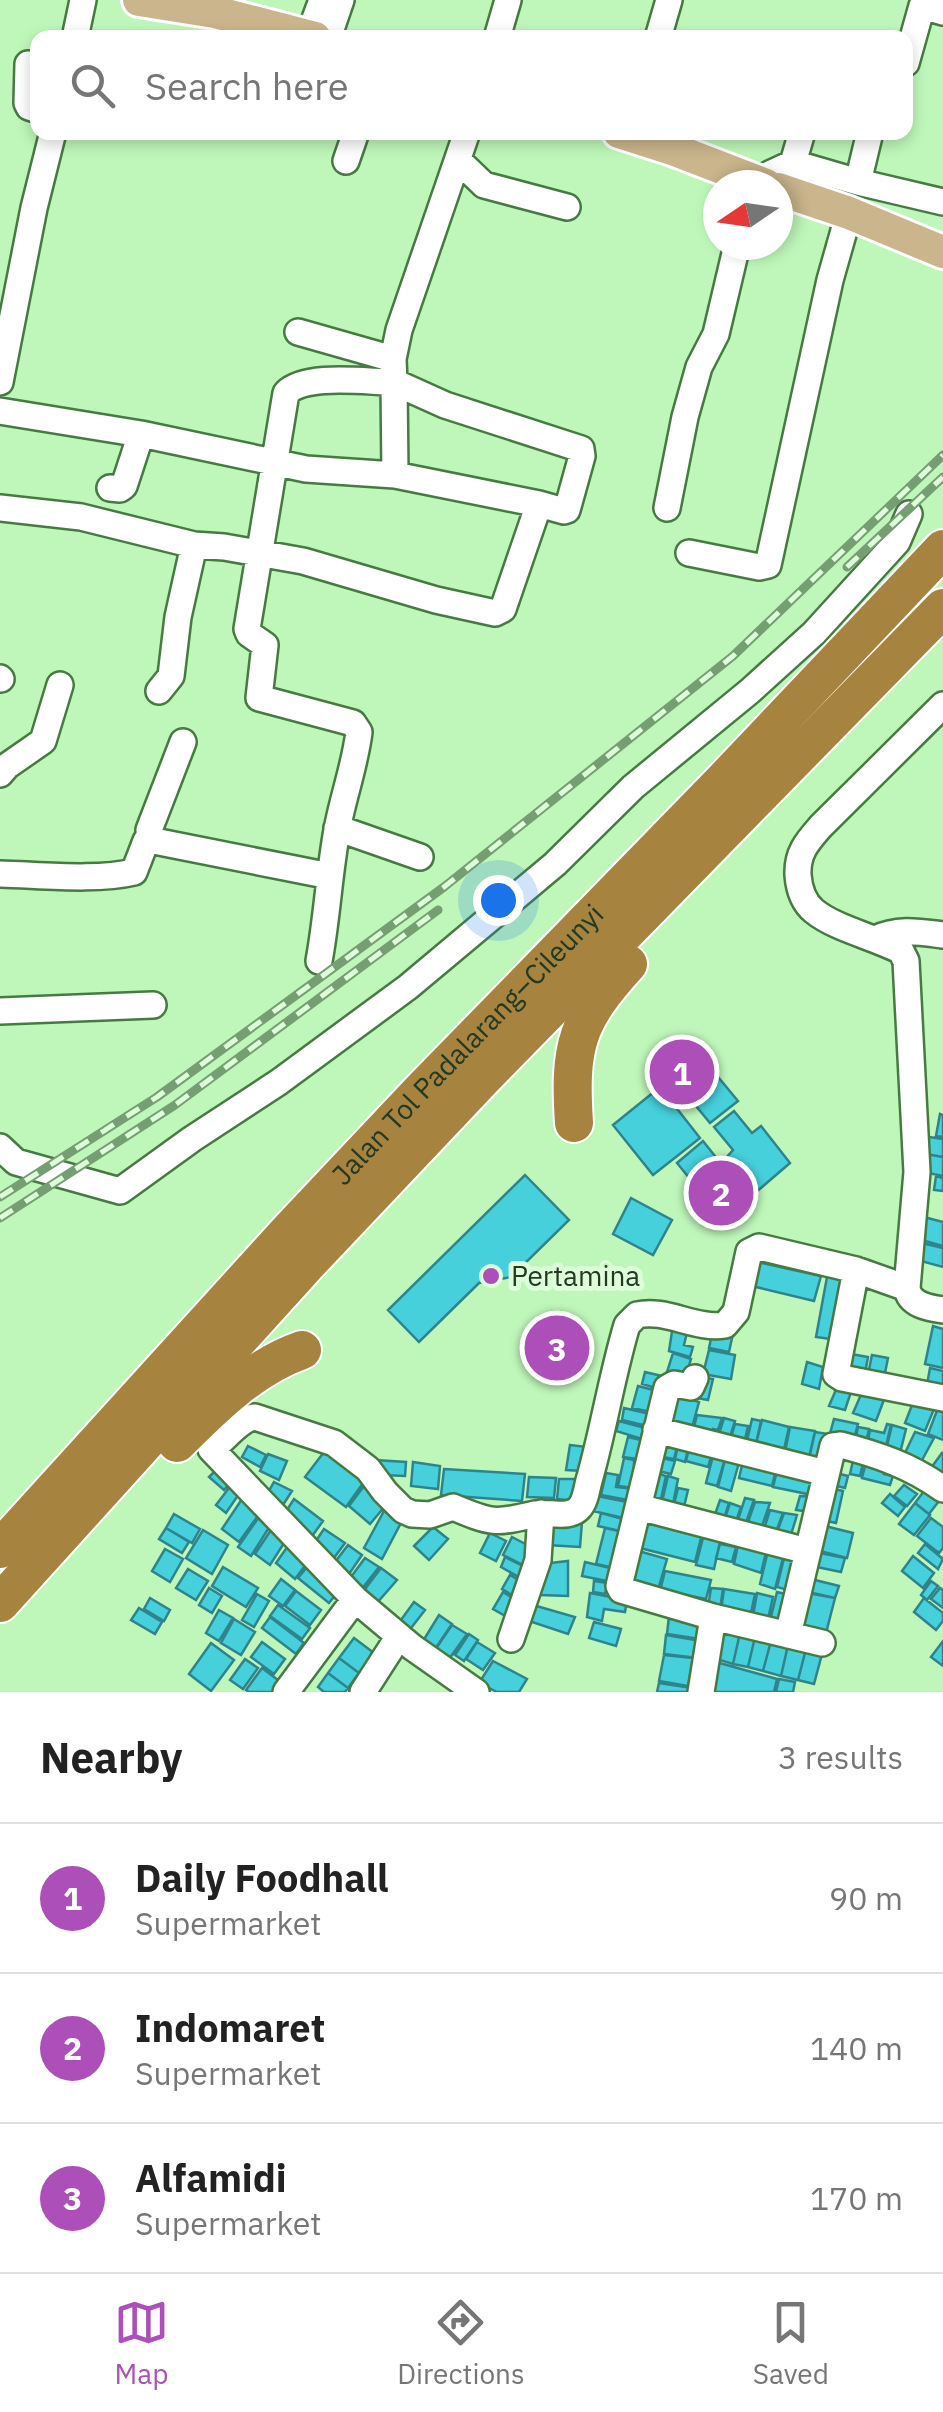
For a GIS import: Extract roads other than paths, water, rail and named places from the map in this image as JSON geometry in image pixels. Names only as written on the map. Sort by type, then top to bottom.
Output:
[{"type":"highway","name":"Jalan Tol Padalarang–Cileunyi","points":[[0,1549],[288,1232],[943,549]]},
{"type":"highway","name":"Jalan Tol Padalarang–Cileunyi","points":[[0,1603],[334,1235],[943,608]]},
{"type":"highway","points":[[574,1123],[575,1050],[589,1010],[765,818],[794,762]]},
{"type":"highway","points":[[0,1603],[51,1572],[208,1412],[281,1357],[302,1350]]},
{"type":"main road","points":[[139,0],[218,6],[295,30]]},
{"type":"main road","points":[[644,140],[736,170]]},
{"type":"main road","points":[[793,186],[853,198],[943,252]]},
{"type":"street","points":[[77,30],[83,0]]},
{"type":"street","points":[[318,30],[322,0]]},
{"type":"street","points":[[322,30],[341,0]]},
{"type":"street","points":[[499,30],[508,0]]},
{"type":"street","points":[[660,30],[669,0]]},
{"type":"street","points":[[913,46],[929,6]]},
{"type":"street","points":[[28,64],[30,107]]},
{"type":"street","points":[[0,382],[50,140]]},
{"type":"street","points":[[346,160],[353,140]]},
{"type":"street","points":[[394,474],[393,371],[399,330],[464,140]]},
{"type":"street","points":[[776,170],[797,140]]},
{"type":"street","points":[[689,553],[759,567],[768,565],[830,280],[868,140]]},
{"type":"street","points":[[458,160],[484,185],[567,207]]},
{"type":"street","points":[[853,198],[943,202]]},
{"type":"street","points":[[667,508],[685,416],[699,367],[716,334],[733,260]]},
{"type":"street","points":[[0,411],[140,434],[318,471],[394,474],[567,510],[581,449],[444,405],[393,371],[298,332]]},
{"type":"street","points":[[320,961],[337,828],[358,727],[353,722],[259,698],[265,645],[246,629],[286,393],[310,382],[393,371]]},
{"type":"street","points":[[110,488],[124,486],[140,434]]},
{"type":"street","points":[[0,508],[81,517],[194,545],[303,561],[436,600],[495,612],[503,610],[539,504]]},
{"type":"street","points":[[0,1147],[16,1162],[120,1190],[279,1082],[408,988],[556,864],[634,787],[750,691],[814,633],[898,542],[909,514]]},
{"type":"street","points":[[159,691],[171,676],[178,618],[194,545]]},
{"type":"street","points":[[0,774],[42,741],[60,685]]},
{"type":"street","points":[[943,706],[821,826],[802,847],[798,864],[799,886],[813,910],[901,951],[906,961],[917,1172],[908,1295],[912,1300],[943,1310]]},
{"type":"street","points":[[0,874],[133,873],[149,840],[149,830],[183,742]]},
{"type":"street","points":[[337,828],[420,856]]},
{"type":"street","points":[[149,840],[330,876]]},
{"type":"street","points":[[875,939],[910,931],[943,936]]},
{"type":"street","points":[[0,1011],[153,1005]]},
{"type":"street","points":[[476,1692],[443,1671],[355,1599],[210,1449],[249,1417],[334,1443],[368,1468],[385,1492],[412,1514],[430,1515],[452,1507],[496,1522],[541,1513],[574,1512],[580,1507],[594,1463],[625,1333],[637,1314],[656,1314],[707,1326],[725,1325],[736,1312],[749,1252],[759,1248],[856,1270],[908,1288]]},
{"type":"street","points":[[856,1270],[836,1374],[943,1398]]},
{"type":"street","points":[[695,1378],[691,1387],[674,1384],[667,1388],[619,1586],[621,1590],[713,1618],[822,1643]]},
{"type":"street","points":[[656,1430],[826,1473]]},
{"type":"street","points":[[788,1635],[834,1446],[890,1459],[943,1489]]},
{"type":"street","points":[[639,1507],[807,1550]]},
{"type":"street","points":[[510,1638],[538,1560],[541,1513]]},
{"type":"street","points":[[286,1692],[355,1599]]},
{"type":"street","points":[[701,1692],[713,1618]]},
{"type":"street","points":[[363,1692],[399,1636]]},
{"type":"railway","points":[[0,1197],[157,1097],[444,887],[733,656],[943,455]]},
{"type":"railway","points":[[847,567],[943,477]]},
{"type":"railway","points":[[0,1218],[175,1105],[438,910]]},
{"type":"place","name":"Daily Foodhall","points":[[682,1072]]},
{"type":"place","name":"Indomaret","points":[[721,1193]]},
{"type":"place","name":"Pertamina","points":[[491,1276]]},
{"type":"place","name":"Alfamidi","points":[[557,1348]]}]
